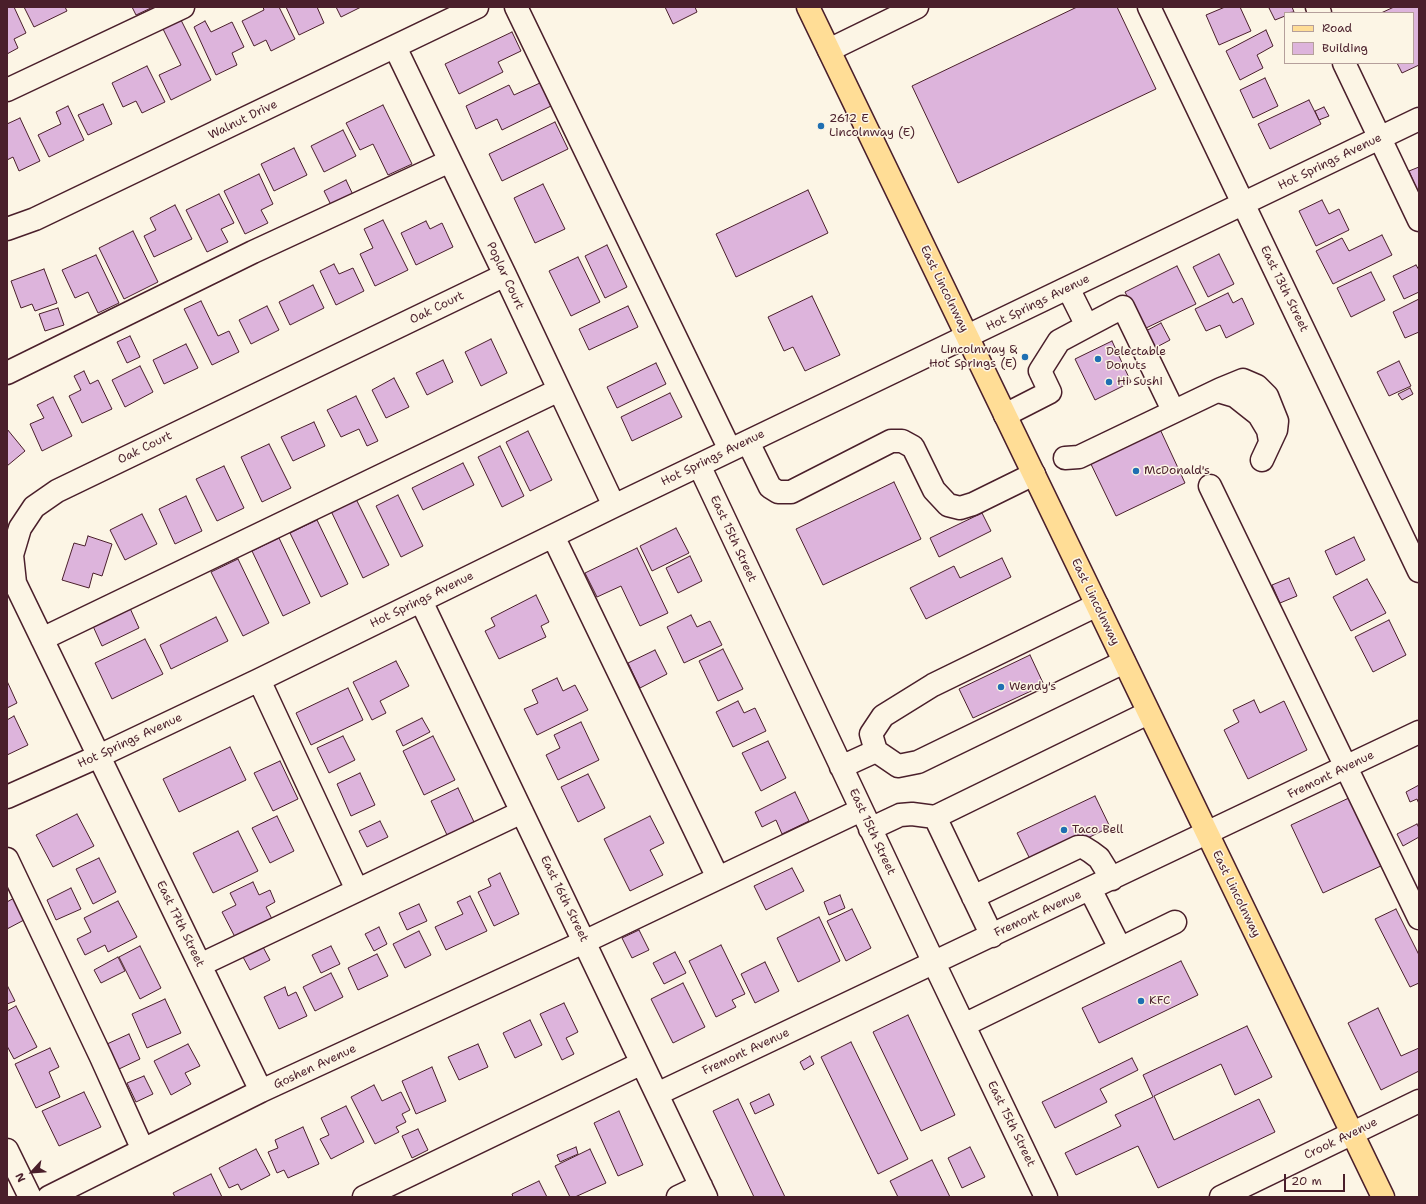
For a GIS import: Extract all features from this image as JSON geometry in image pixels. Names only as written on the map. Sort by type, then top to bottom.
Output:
[{"type":"main road","name":"East Lincolnway","points":[[808,7],[1383,1197]]},
{"type":"street","points":[[7,90],[183,7]]},
{"type":"street","name":"Walnut Drive","points":[[7,229],[35,219],[478,7]]},
{"type":"street","points":[[516,7],[739,446],[770,487],[778,492],[791,492],[891,441],[902,442],[913,447],[934,490],[948,505],[960,508],[973,504],[1034,474]]},
{"type":"street","points":[[829,50],[917,7]]},
{"type":"street","name":"East 13th Street","points":[[1149,7],[1419,571]]},
{"type":"street","name":"Poplar Court","points":[[395,47],[614,506]]},
{"type":"street","points":[[1344,64],[1419,220]]},
{"type":"street","name":"Hot Springs Avenue","points":[[7,797],[99,756],[258,680],[614,506],[1419,119]]},
{"type":"street","points":[[7,373],[252,252],[450,161]]},
{"type":"street","name":"Oak Court","points":[[99,756],[16,583],[12,555],[20,528],[34,507],[64,487],[505,275]]},
{"type":"street","points":[[1068,288],[1087,326]]},
{"type":"street","points":[[1005,415],[1050,392],[1040,371],[1059,341],[1123,308],[1170,404]]},
{"type":"street","points":[[42,639],[559,390]]},
{"type":"street","points":[[1065,458],[1079,457],[1218,391],[1235,396],[1259,415],[1268,430],[1266,451]]},
{"type":"street","name":"East 15th Street","points":[[699,466],[1046,1197]]},
{"type":"street","points":[[1210,486],[1419,918]]},
{"type":"street","points":[[553,536],[718,878]]},
{"type":"street","name":"East 16th Street","points":[[421,601],[704,1191]]},
{"type":"street","points":[[1097,605],[933,685],[883,716],[871,734],[876,751],[898,766],[918,762],[1124,662]]},
{"type":"street","points":[[258,680],[357,890]]},
{"type":"street","points":[[992,936],[935,817],[1148,713]]},
{"type":"street","name":"Fremont Avenue","points":[[657,1094],[1419,732]]},
{"type":"street","points":[[841,767],[876,751]]},
{"type":"street","name":"East 17th Street","points":[[99,756],[262,1092]]},
{"type":"street","points":[[200,965],[522,812]]},
{"type":"street","name":"Goshen Avenue","points":[[49,1197],[262,1092],[718,878],[866,820],[912,814],[935,817]]},
{"type":"street","points":[[973,897],[1078,848],[1083,848],[1099,858],[1112,879]]},
{"type":"street","points":[[7,860],[101,1057],[143,1150]]},
{"type":"street","points":[[1090,889],[1120,948]]},
{"type":"street","points":[[964,1025],[1175,922]]},
{"type":"street","points":[[364,1197],[642,1063]]},
{"type":"street","name":"Crook Avenue","points":[[1220,1197],[1419,1101]]},
{"type":"street","points":[[7,1150],[30,1197]]},
{"type":"street","points":[[678,1197],[704,1191]]},
{"type":"building","points":[[7,7],[14,7],[26,33],[14,39],[18,48],[7,54]]},
{"type":"building","points":[[24,7],[65,7],[67,11],[34,27]]},
{"type":"building","points":[[132,7],[153,7],[136,15]]},
{"type":"building","points":[[263,7],[279,7],[295,39],[271,51],[266,40],[254,46],[242,21],[264,10]]},
{"type":"building","points":[[286,7],[317,7],[324,23],[299,35]]},
{"type":"building","points":[[336,7],[361,7],[341,17]]},
{"type":"building","points":[[665,7],[695,7],[697,12],[673,24]]},
{"type":"building","points":[[1077,7],[1117,7],[1156,89],[958,183],[912,86]]},
{"type":"building","points":[[1225,7],[1240,7],[1251,31],[1219,45],[1206,15]]},
{"type":"building","points":[[1292,7],[1294,12],[1284,12],[1284,16],[1275,20],[1269,8]]},
{"type":"building","points":[[1394,7],[1419,7],[1419,65],[1402,73],[1398,64],[1414,64],[1414,12],[1383,12]]},
{"type":"building","points":[[179,16],[211,80],[171,100],[159,75],[181,65],[161,25]]},
{"type":"building","points":[[205,21],[211,32],[232,22],[244,47],[232,53],[237,65],[216,75],[194,27]]},
{"type":"building","points":[[1266,30],[1273,46],[1257,55],[1263,68],[1240,80],[1226,51]]},
{"type":"building","points":[[512,32],[521,51],[498,62],[503,72],[459,94],[445,64]]},
{"type":"building","points":[[147,66],[165,102],[142,113],[136,101],[123,107],[112,83]]},
{"type":"building","points":[[1265,78],[1278,106],[1253,118],[1240,90]]},
{"type":"building","points":[[540,83],[551,106],[502,130],[497,119],[476,129],[466,106],[509,85],[514,95]]},
{"type":"building","points":[[1309,100],[1321,124],[1270,149],[1258,124]]},
{"type":"building","points":[[103,104],[112,124],[88,135],[78,115]]},
{"type":"building","points":[[383,105],[412,164],[388,175],[373,144],[360,150],[346,123]]},
{"type":"building","points":[[68,106],[84,140],[49,157],[38,135],[61,124],[56,112]]},
{"type":"building","points":[[1324,107],[1329,116],[1319,120],[1315,111]]},
{"type":"building","points":[[20,118],[40,161],[19,171],[13,157],[7,160],[7,124]]},
{"type":"building","points":[[555,122],[568,149],[502,181],[489,154]]},
{"type":"building","points":[[343,130],[356,156],[324,172],[311,146]]},
{"type":"building","points":[[294,148],[307,175],[274,191],[261,164]]},
{"type":"building","points":[[1419,167],[1419,191],[1418,192],[1409,171]]},
{"type":"building","points":[[259,174],[273,204],[261,210],[268,223],[245,234],[224,191]]},
{"type":"building","points":[[346,180],[354,197],[332,207],[324,191]]},
{"type":"building","points":[[543,184],[565,229],[535,243],[514,198]]},
{"type":"building","points":[[808,190],[828,233],[736,277],[716,234]]},
{"type":"building","points":[[219,194],[234,223],[221,229],[228,242],[207,252],[186,210]]},
{"type":"building","points":[[1322,200],[1329,214],[1339,209],[1349,230],[1316,246],[1299,211]]},
{"type":"building","points":[[175,205],[192,239],[154,257],[144,236],[156,230],[150,218]]},
{"type":"building","points":[[383,220],[408,270],[375,286],[360,254],[373,248],[364,229]]},
{"type":"building","points":[[426,221],[430,229],[442,223],[453,247],[416,265],[401,233]]},
{"type":"building","points":[[133,231],[158,282],[124,299],[99,248]]},
{"type":"building","points":[[1382,235],[1392,255],[1333,284],[1316,251],[1342,238],[1349,251]]},
{"type":"building","points":[[607,245],[627,287],[605,298],[585,256]]},
{"type":"building","points":[[1219,254],[1234,284],[1208,297],[1193,267]]},
{"type":"building","points":[[96,255],[119,303],[98,313],[88,292],[75,298],[62,270]]},
{"type":"building","points":[[578,257],[600,302],[571,316],[549,271]]},
{"type":"building","points":[[334,264],[339,274],[353,268],[364,291],[336,305],[320,271]]},
{"type":"building","points":[[1416,265],[1419,270],[1419,292],[1404,299],[1393,276]]},
{"type":"building","points":[[1177,266],[1196,304],[1144,329],[1125,292]]},
{"type":"building","points":[[44,269],[57,303],[35,311],[32,304],[21,308],[11,281]]},
{"type":"building","points":[[1371,272],[1385,300],[1351,317],[1337,288]]},
{"type":"building","points":[[313,285],[324,308],[290,325],[279,302]]},
{"type":"building","points":[[1228,293],[1233,303],[1242,298],[1254,324],[1226,338],[1220,325],[1206,331],[1195,309]]},
{"type":"building","points":[[812,296],[840,355],[805,371],[793,347],[784,351],[768,317]]},
{"type":"building","points":[[1419,299],[1419,332],[1405,338],[1393,312]]},
{"type":"building","points":[[201,301],[218,336],[229,331],[239,352],[212,365],[184,309]]},
{"type":"building","points":[[267,306],[279,330],[251,344],[239,320]]},
{"type":"building","points":[[628,306],[638,327],[589,350],[579,329]]},
{"type":"building","points":[[58,308],[64,325],[45,331],[39,314]]},
{"type":"building","points":[[1161,323],[1170,340],[1153,349],[1144,332]]},
{"type":"building","points":[[130,336],[140,357],[127,363],[117,342]]},
{"type":"building","points":[[491,339],[507,373],[481,386],[465,352]]},
{"type":"building","points":[[1112,341],[1131,382],[1095,400],[1075,359]]},
{"type":"building","points":[[186,344],[198,368],[164,384],[153,360]]},
{"type":"building","points":[[443,360],[453,382],[427,395],[416,373]]},
{"type":"building","points":[[1399,361],[1411,386],[1389,396],[1377,372]]},
{"type":"building","points":[[656,363],[666,384],[617,408],[607,387]]},
{"type":"building","points":[[140,366],[153,392],[125,407],[112,380]]},
{"type":"building","points":[[84,371],[90,384],[98,380],[112,409],[82,423],[69,396],[81,390],[74,376]]},
{"type":"building","points":[[394,378],[409,407],[386,418],[372,390]]},
{"type":"building","points":[[1410,388],[1413,394],[1402,400],[1398,394]]},
{"type":"building","points":[[670,393],[682,417],[632,441],[621,417]]},
{"type":"building","points":[[356,396],[378,441],[367,446],[359,429],[341,437],[327,410]]},
{"type":"building","points":[[53,397],[72,436],[42,451],[30,424],[44,418],[37,405]]},
{"type":"building","points":[[314,422],[325,446],[293,461],[281,437]]},
{"type":"building","points":[[1159,427],[1185,483],[1116,516],[1089,460]]},
{"type":"building","points":[[7,429],[25,451],[7,466]]},
{"type":"building","points":[[528,431],[552,480],[530,491],[506,442]]},
{"type":"building","points":[[269,444],[291,488],[262,502],[241,457]]},
{"type":"building","points":[[500,446],[524,496],[502,507],[478,457]]},
{"type":"building","points":[[463,463],[474,485],[423,510],[412,488]]},
{"type":"building","points":[[224,466],[244,508],[217,521],[196,479]]},
{"type":"building","points":[[894,482],[921,539],[823,585],[796,529]]},
{"type":"building","points":[[398,495],[423,546],[401,557],[376,506]]},
{"type":"building","points":[[186,496],[202,531],[175,544],[159,509]]},
{"type":"building","points":[[356,499],[389,565],[363,578],[331,511]]},
{"type":"building","points":[[982,513],[991,531],[939,557],[930,538]]},
{"type":"building","points":[[142,514],[157,544],[125,560],[110,530]]},
{"type":"building","points":[[317,520],[348,584],[321,597],[290,533]]},
{"type":"building","points":[[676,528],[689,553],[652,571],[640,546]]},
{"type":"building","points":[[88,536],[112,544],[102,576],[93,573],[89,588],[62,580],[74,543],[85,546]]},
{"type":"building","points":[[1354,537],[1365,560],[1336,575],[1325,551]]},
{"type":"building","points":[[279,538],[310,603],[283,616],[252,551]]},
{"type":"building","points":[[637,548],[668,613],[640,626],[621,586],[597,597],[585,573]]},
{"type":"building","points":[[690,556],[702,581],[678,593],[666,568]]},
{"type":"building","points":[[1002,558],[1011,577],[926,619],[910,588],[954,566],[960,578]]},
{"type":"building","points":[[238,559],[269,623],[243,636],[211,572]]},
{"type":"building","points":[[1289,578],[1297,596],[1280,603],[1272,585]]},
{"type":"building","points":[[1367,579],[1386,613],[1351,631],[1333,597]]},
{"type":"building","points":[[536,595],[549,622],[541,626],[546,637],[499,659],[485,631],[495,626],[491,618]]},
{"type":"building","points":[[129,606],[139,628],[102,646],[92,624]]},
{"type":"building","points":[[691,615],[697,627],[710,621],[722,645],[684,663],[667,627]]},
{"type":"building","points":[[216,617],[228,641],[171,669],[160,645]]},
{"type":"building","points":[[1389,620],[1406,655],[1373,672],[1355,637]]},
{"type":"building","points":[[145,639],[163,674],[112,699],[95,663]]},
{"type":"building","points":[[723,649],[743,689],[718,701],[699,661]]},
{"type":"building","points":[[655,650],[667,674],[640,688],[628,663]]},
{"type":"building","name":"Wendy's","points":[[1030,655],[1044,685],[973,718],[959,689]]},
{"type":"building","points":[[396,661],[409,686],[380,701],[386,713],[372,720],[353,682]]},
{"type":"building","points":[[557,678],[563,691],[575,685],[588,710],[537,735],[524,709],[538,703],[532,690]]},
{"type":"building","points":[[7,681],[17,703],[7,708]]},
{"type":"building","points":[[348,688],[363,720],[311,745],[296,713]]},
{"type":"building","points":[[1254,700],[1260,713],[1284,701],[1307,750],[1248,779],[1224,730],[1239,722],[1233,710]]},
{"type":"building","points":[[738,701],[744,713],[755,708],[766,731],[733,747],[716,712]]},
{"type":"building","points":[[14,716],[28,745],[7,755],[7,720]]},
{"type":"building","points":[[422,718],[430,732],[403,746],[396,731]]},
{"type":"building","points":[[581,722],[599,760],[558,780],[546,755],[560,748],[554,735]]},
{"type":"building","points":[[343,736],[355,760],[329,773],[317,748]]},
{"type":"building","points":[[433,736],[455,780],[424,795],[403,751]]},
{"type":"building","points":[[768,741],[786,778],[761,791],[742,753]]},
{"type":"building","points":[[230,747],[246,780],[179,812],[163,779]]},
{"type":"building","points":[[280,761],[298,799],[273,811],[254,773]]},
{"type":"building","points":[[360,773],[375,805],[351,816],[337,784]]},
{"type":"building","points":[[588,774],[605,808],[578,822],[561,787]]},
{"type":"building","points":[[1419,785],[1419,804],[1417,799],[1410,802],[1406,792]]},
{"type":"building","points":[[458,788],[474,822],[447,835],[431,801]]},
{"type":"building","points":[[795,792],[809,821],[782,834],[776,820],[762,827],[755,812]]},
{"type":"building","name":"Taco Bell","points":[[1095,796],[1110,827],[1033,865],[1017,833]]},
{"type":"building","points":[[1351,797],[1383,865],[1323,893],[1291,825]]},
{"type":"building","points":[[77,814],[94,846],[53,867],[36,835]]},
{"type":"building","points":[[277,816],[294,851],[270,863],[252,828]]},
{"type":"building","points":[[650,816],[664,843],[650,850],[663,875],[630,891],[604,839]]},
{"type":"building","points":[[380,821],[388,837],[367,847],[359,831]]},
{"type":"building","points":[[1417,824],[1419,828],[1419,837],[1403,846],[1397,834]]},
{"type":"building","points":[[238,831],[258,871],[213,893],[193,853]]},
{"type":"building","points":[[99,858],[116,892],[93,904],[76,869]]},
{"type":"building","points":[[792,868],[804,891],[766,910],[754,886]]},
{"type":"building","points":[[500,873],[519,914],[494,926],[478,892],[491,886],[488,879]]},
{"type":"building","points":[[253,882],[259,895],[270,890],[275,902],[266,907],[272,919],[235,937],[222,912],[236,905],[230,893]]},
{"type":"building","points":[[71,888],[81,909],[56,920],[47,900]]},
{"type":"building","points":[[840,895],[845,908],[829,915],[824,902]]},
{"type":"building","points":[[470,896],[487,931],[446,950],[435,927],[463,914],[457,902]]},
{"type":"building","points":[[14,898],[24,920],[7,929],[7,902]]},
{"type":"building","points":[[118,901],[137,937],[108,952],[105,945],[85,955],[77,939],[91,932],[84,918]]},
{"type":"building","points":[[419,904],[427,921],[407,930],[399,913]]},
{"type":"building","points":[[852,909],[871,948],[846,961],[827,921]]},
{"type":"building","points":[[1396,909],[1419,955],[1419,983],[1410,987],[1375,919]]},
{"type":"building","points":[[819,917],[840,961],[798,982],[777,938]]},
{"type":"building","points":[[379,927],[387,944],[374,951],[365,934]]},
{"type":"building","points":[[639,930],[649,950],[632,958],[622,938]]},
{"type":"building","points":[[419,931],[431,955],[405,968],[393,944]]},
{"type":"building","points":[[721,945],[745,994],[732,1000],[736,1007],[716,1017],[689,961]]},
{"type":"building","points":[[140,946],[161,988],[140,999],[119,957]]},
{"type":"building","points":[[331,946],[340,964],[321,973],[312,955]]},
{"type":"building","points":[[263,947],[270,960],[250,970],[243,957]]},
{"type":"building","points":[[675,952],[686,973],[664,984],[653,963]]},
{"type":"building","points":[[377,954],[388,976],[358,990],[348,968]]},
{"type":"building","points":[[118,957],[125,971],[101,983],[94,970]]},
{"type":"building","points":[[1181,961],[1198,995],[1099,1043],[1082,1008]]},
{"type":"building","points":[[765,962],[779,991],[755,1003],[741,974]]},
{"type":"building","points":[[331,973],[343,997],[315,1011],[303,987]]},
{"type":"building","points":[[683,983],[705,1027],[673,1043],[651,999]]},
{"type":"building","points":[[7,985],[15,1001],[7,1004]]},
{"type":"building","points":[[285,987],[288,996],[296,992],[307,1016],[279,1029],[264,997]]},
{"type":"building","points":[[165,999],[181,1033],[147,1048],[132,1014]]},
{"type":"building","points":[[564,1003],[578,1032],[566,1038],[574,1054],[562,1060],[540,1014]]},
{"type":"building","points":[[16,1006],[37,1047],[14,1059],[7,1046],[7,1011]]},
{"type":"building","points":[[1378,1008],[1401,1056],[1419,1048],[1419,1071],[1381,1090],[1348,1023]]},
{"type":"building","points":[[908,1015],[955,1115],[921,1131],[873,1032]]},
{"type":"building","points":[[530,1020],[542,1045],[515,1058],[503,1033]]},
{"type":"building","points":[[1247,1026],[1272,1077],[1235,1095],[1221,1064],[1154,1096],[1174,1140],[1259,1099],[1275,1132],[1158,1188],[1138,1146],[1076,1175],[1065,1153],[1121,1126],[1115,1115],[1153,1097],[1143,1075]]},
{"type":"building","points":[[129,1034],[140,1059],[119,1069],[107,1044]]},
{"type":"building","points":[[851,1042],[908,1159],[878,1174],[821,1057]]},
{"type":"building","points":[[188,1044],[200,1066],[185,1073],[191,1084],[171,1095],[154,1061]]},
{"type":"building","points":[[478,1044],[488,1067],[459,1080],[448,1057]]},
{"type":"building","points":[[50,1048],[59,1067],[49,1072],[60,1097],[36,1108],[15,1064]]},
{"type":"building","points":[[810,1056],[814,1064],[804,1070],[800,1062]]},
{"type":"building","points":[[1132,1058],[1138,1070],[1100,1089],[1107,1102],[1055,1128],[1042,1102]]},
{"type":"building","points":[[432,1067],[446,1101],[416,1114],[402,1081]]},
{"type":"building","points":[[144,1076],[153,1094],[136,1102],[127,1083]]},
{"type":"building","points":[[374,1085],[382,1101],[401,1092],[410,1110],[402,1114],[406,1122],[396,1127],[399,1132],[375,1144],[351,1097]]},
{"type":"building","points":[[84,1092],[101,1127],[59,1146],[42,1111]]},
{"type":"building","points":[[769,1094],[774,1105],[755,1114],[750,1103]]},
{"type":"building","points":[[738,1099],[785,1197],[754,1197],[713,1111]]},
{"type":"building","points":[[346,1106],[364,1142],[331,1159],[320,1139],[329,1135],[321,1118]]},
{"type":"building","points":[[619,1111],[643,1165],[618,1176],[594,1123]]},
{"type":"building","points":[[303,1127],[319,1164],[288,1178],[284,1170],[277,1173],[268,1152],[278,1148],[275,1140]]},
{"type":"building","points":[[418,1129],[428,1150],[412,1158],[402,1136]]},
{"type":"building","points":[[576,1147],[578,1154],[560,1162],[557,1155]]},
{"type":"building","points":[[970,1147],[985,1177],[962,1188],[948,1158]]},
{"type":"building","points":[[256,1149],[270,1175],[241,1190],[238,1184],[229,1188],[219,1168]]},
{"type":"building","points":[[590,1149],[606,1183],[575,1197],[570,1197],[555,1166]]},
{"type":"building","points":[[932,1160],[950,1197],[898,1197],[890,1181]]},
{"type":"building","points":[[211,1174],[222,1197],[175,1197],[173,1193]]},
{"type":"building","points":[[539,1181],[547,1197],[513,1197],[512,1194]]},
{"type":"place","name":"2612 E Lincolnway (E)","points":[[821,126]]},
{"type":"place","name":"Lincolnway & Hot Springs (E)","points":[[1025,357]]},
{"type":"place","name":"Delectable Donuts","points":[[1098,359]]},
{"type":"place","name":"Hi Sushi","points":[[1109,382]]},
{"type":"place","name":"McDonald's","points":[[1136,471]]},
{"type":"place","name":"Wendy's","points":[[1001,687]]},
{"type":"place","name":"Taco Bell","points":[[1064,830]]},
{"type":"place","name":"KFC","points":[[1141,1001]]}]
